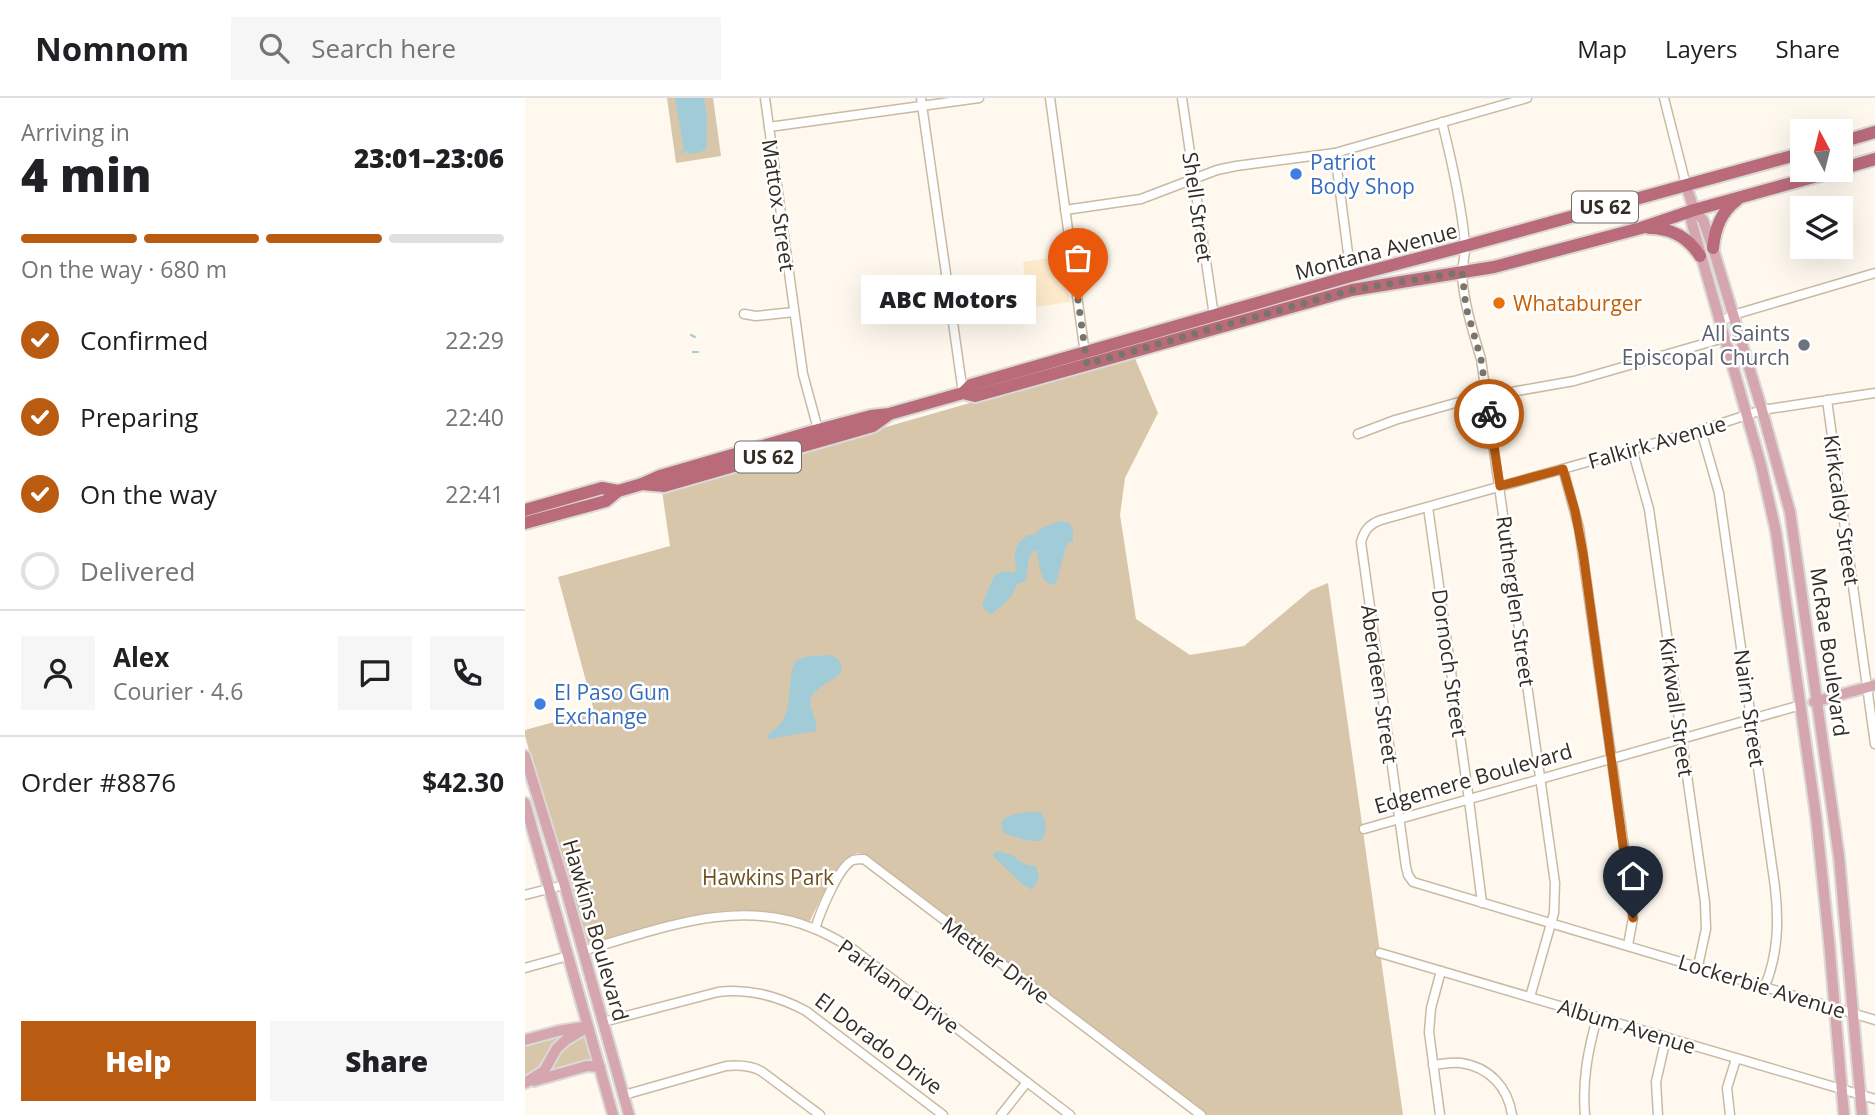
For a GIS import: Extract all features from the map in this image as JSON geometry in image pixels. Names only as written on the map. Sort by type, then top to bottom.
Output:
[{"type":"highway","points":[[1853,138],[1875,132]]},
{"type":"highway","name":"Montana Avenue","points":[[645,485],[660,476],[963,394],[975,396],[1214,316],[1351,276],[1790,157]]},
{"type":"highway","name":"Montana Avenue","points":[[1853,165],[1875,159]]},
{"type":"highway","name":"Montana Avenue","points":[[1086,358],[1352,290],[1494,267],[1641,228],[1794,182]]},
{"type":"highway","points":[[1713,248],[1720,219],[1738,198]]},
{"type":"highway","points":[[1641,228],[1674,232],[1689,242],[1700,256]]},
{"type":"highway","name":"Montana Avenue","points":[[525,510],[603,488],[618,491],[645,485],[664,486],[873,426],[887,416]]},
{"type":"highway","name":"Montana Avenue","points":[[525,523],[606,501],[618,491]]},
{"type":"main road","name":"McRae Boulevard","points":[[1686,185],[1694,210],[1703,220],[1713,248],[1790,512],[1839,857],[1862,1115]]},
{"type":"main road","name":"McRae Boulevard","points":[[1694,210],[1691,220],[1700,256],[1772,511],[1822,865],[1844,1115]]},
{"type":"main road","name":"Edgemere Boulevard","points":[[1801,705],[1871,686]]},
{"type":"main road","name":"Hawkins Boulevard","points":[[525,756],[629,1115]]},
{"type":"main road","name":"Hawkins Boulevard","points":[[525,803],[527,820],[613,1115]]},
{"type":"main road","name":"El Dorado Drive","points":[[588,1027],[603,1023]]},
{"type":"main road","points":[[525,1040],[558,1031],[588,1027]]},
{"type":"main road","points":[[525,1083],[544,1071],[566,1040],[588,1027]]},
{"type":"main road","points":[[540,1036],[549,1042],[551,1058]]},
{"type":"main road","points":[[525,1083],[587,1066],[600,1067]]},
{"type":"street","name":"Mattox Street","points":[[765,98],[805,385],[819,433]]},
{"type":"street","points":[[769,127],[921,102],[979,98]]},
{"type":"street","points":[[1049,98],[1086,358]]},
{"type":"street","name":"Shell Street","points":[[1182,98],[1214,316]]},
{"type":"street","points":[[1065,210],[1141,199],[1217,170],[1235,166],[1335,153],[1527,98]]},
{"type":"street","points":[[1664,98],[1686,185]]},
{"type":"street","points":[[921,102],[963,394]]},
{"type":"street","name":"Rutherglen Street","points":[[1442,122],[1456,179],[1465,246],[1462,272],[1466,307],[1481,359],[1487,395],[1555,883],[1556,904],[1530,997]]},
{"type":"street","points":[[1335,153],[1351,276]]},
{"type":"street","points":[[1720,322],[1733,315],[1875,273]]},
{"type":"street","points":[[744,314],[756,316],[794,312]]},
{"type":"street","points":[[1358,433],[1487,395],[1574,381],[1724,338]]},
{"type":"street","name":"Falkirk Avenue","points":[[1364,532],[1374,522],[1701,430],[1762,410],[1875,394]]},
{"type":"street","name":"Kirkcaldy Street","points":[[1826,400],[1871,686],[1875,744]]},
{"type":"street","name":"Nairn Street","points":[[1701,430],[1719,493],[1777,909],[1774,957],[1765,986]]},
{"type":"street","name":"Kirkwall Street","points":[[1632,449],[1649,509],[1705,902],[1706,929],[1698,966]]},
{"type":"street","points":[[1563,469],[1579,528],[1633,908],[1633,926],[1628,946]]},
{"type":"street","name":"Dornoch Street","points":[[1428,507],[1482,903]]},
{"type":"street","name":"Aberdeen Street","points":[[1364,532],[1361,548],[1409,877]]},
{"type":"street","name":"Edgemere Boulevard","points":[[1364,829],[1801,705]]},
{"type":"street","name":"Mettler Drive","points":[[815,929],[827,898],[845,867],[853,860],[864,859],[1201,1115]]},
{"type":"street","name":"Lockerbie Avenue","points":[[1409,877],[1413,882],[1875,1020]]},
{"type":"street","points":[[525,895],[564,885]]},
{"type":"street","name":"Parkland Drive","points":[[582,951],[694,920],[726,915],[761,916],[815,929],[853,949],[1070,1115]]},
{"type":"street","name":"Album Avenue","points":[[1380,953],[1875,1099]]},
{"type":"street","points":[[525,968],[568,956]]},
{"type":"street","points":[[1440,1115],[1429,1020],[1441,971]]},
{"type":"street","name":"El Dorado Drive","points":[[603,1023],[718,992],[736,990],[767,994],[806,1011],[943,1115]]},
{"type":"street","points":[[1585,1115],[1584,1075],[1597,1017]]},
{"type":"street","points":[[1658,1115],[1656,1082],[1666,1038]]},
{"type":"street","points":[[1730,1115],[1727,1088],[1736,1059]]},
{"type":"street","points":[[1433,1065],[1462,1063],[1483,1070],[1501,1086],[1509,1099],[1513,1115]]},
{"type":"street","points":[[624,1095],[737,1065],[761,1071],[820,1115]]},
{"type":"street","points":[[1001,1115],[1027,1082]]},
{"type":"shaded area","points":[[1064,256],[1070,302],[1029,308],[1023,262]]},
{"type":"green space","points":[[667,98],[713,98],[721,156],[676,163]]},
{"type":"green space","name":"Hawkins Park","points":[[1134,356],[1158,413],[1125,478],[1120,515],[1136,619],[1190,655],[1244,646],[1311,590],[1328,583],[1403,1115],[1207,1115],[863,854],[852,855],[840,866],[810,921],[748,910],[719,911],[685,917],[588,945],[582,940],[525,736],[525,730],[594,711],[558,577],[670,546],[662,491]]},
{"type":"green space","points":[[584,1028],[594,1063],[525,1082],[525,1044]]},
{"type":"water","points":[[675,98],[704,98],[707,119],[706,150],[692,154],[684,151]]},
{"type":"water","points":[[1059,521],[1072,526],[1073,541],[1066,547],[1056,583],[1052,585],[1045,580],[1036,550],[1033,551],[1025,582],[1017,584],[1010,597],[991,614],[984,609],[982,605],[994,576],[1003,571],[1016,571],[1015,550],[1019,543],[1028,535]]},
{"type":"water","points":[[832,655],[839,660],[842,667],[840,674],[812,696],[811,706],[816,731],[769,739],[766,736],[780,725],[785,716],[795,662],[807,657]]},
{"type":"water","points":[[1041,813],[1045,823],[1045,834],[1041,840],[1028,840],[1003,832],[1001,822],[1005,819],[1018,814]]},
{"type":"water","points":[[998,851],[1014,856],[1027,865],[1036,866],[1039,878],[1032,890],[993,856]]},
{"type":"waterway","points":[[680,153],[684,150]]},
{"type":"waterway","points":[[691,335],[695,337]]},
{"type":"waterway","points":[[693,352],[698,352]]},
{"type":"way so far","points":[[1078,300],[1087,364],[1352,290],[1462,272],[1466,307],[1481,359],[1489,414]]},
{"type":"place","name":"Patriot Body Shop","points":[[1296,174]]},
{"type":"place","name":"ABC Motors","points":[[1078,300]]},
{"type":"place","name":"Whataburger","points":[[1499,303]]},
{"type":"place","name":"All Saints Episcopal Church","points":[[1804,345]]},
{"type":"place","name":"El Paso Gun Exchange","points":[[540,704]]},
{"type":"route","points":[[1489,414],[1500,486],[1563,469],[1583,553],[1633,918]]}]
